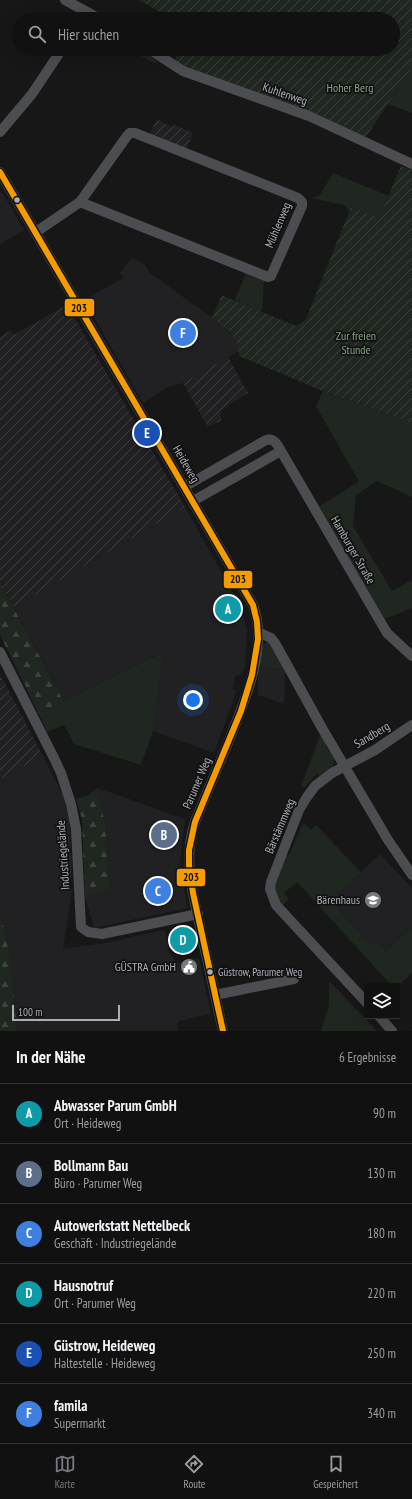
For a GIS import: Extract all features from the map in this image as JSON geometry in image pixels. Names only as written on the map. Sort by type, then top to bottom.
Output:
[{"type":"street","points":[[65,0],[87,12]]},
{"type":"street","points":[[0,132],[32,94],[57,56]]},
{"type":"street","name":"Kuhlenweg","points":[[160,56],[183,71],[309,116],[412,164]]},
{"type":"street","name":"Mühlenweg","points":[[36,232],[80,202],[130,133],[135,133],[298,198],[302,202],[302,206],[270,276],[268,276],[80,202]]},
{"type":"street","name":"Heideweg","points":[[0,172],[253,605],[257,619],[258,632]]},
{"type":"street","points":[[184,487],[266,440],[270,439],[275,441],[281,450],[192,501]]},
{"type":"street","name":"Hamburger Straße","points":[[281,450],[387,633],[412,656]]},
{"type":"street","points":[[258,632],[271,638],[275,643],[388,840],[408,862],[412,875]]},
{"type":"street","name":"Parumer Weg","points":[[223,1031],[190,877],[188,856],[190,840],[195,822],[250,685],[256,657],[258,632]]},
{"type":"street","name":"Industriegelände","points":[[0,652],[56,763],[71,804],[76,829],[81,927],[88,932],[102,934],[198,914]]},
{"type":"street","name":"Sandberg","points":[[345,766],[374,750],[412,725]]},
{"type":"street","name":"Bärstämmweg","points":[[345,766],[322,780],[307,797],[299,810],[271,882],[270,889],[276,905],[364,1000]]},
{"type":"street","points":[[215,995],[294,979]]},
{"type":"street","points":[[382,1019],[392,1031]]},
{"type":"shaded area","points":[[157,119],[172,127],[174,125],[193,133],[186,150],[149,135]]},
{"type":"shaded area","points":[[0,192],[2,192],[24,230],[0,244]]},
{"type":"shaded area","points":[[132,258],[144,264],[150,273],[225,327],[236,340],[239,351],[183,383],[168,387],[143,403],[84,300],[123,278],[120,273]]},
{"type":"shaded area","points":[[63,307],[68,307],[185,507],[14,607],[0,582],[0,337],[11,330],[14,335]]},
{"type":"shaded area","points":[[228,357],[248,393],[221,410],[221,421],[208,427],[183,383]]},
{"type":"shaded area","points":[[185,507],[240,605],[247,629],[245,667],[242,675],[235,676],[233,689],[237,690],[214,753],[153,731],[162,652],[64,702],[14,607]]},
{"type":"shaded area","points":[[260,667],[285,669],[284,704],[258,695],[258,673]]},
{"type":"shaded area","points":[[0,674],[43,756],[0,779]]},
{"type":"shaded area","points":[[43,756],[64,798],[69,819],[72,866],[70,889],[72,890],[63,949],[100,944],[165,930],[170,954],[177,963],[199,958],[211,1014],[179,1021],[177,1024],[178,1031],[17,1031],[10,957],[0,911],[0,779]]},
{"type":"shaded area","points":[[98,788],[185,819],[180,862],[188,908],[94,928],[85,896],[110,888],[105,825]]},
{"type":"shaded area","name":"Bärenhaus","points":[[380,854],[412,888],[412,927],[386,952],[372,946],[333,903],[335,897]]},
{"type":"green space","name":"Hoher Berg","points":[[139,0],[412,0],[412,67],[366,137],[200,75],[175,62],[176,56],[400,56],[400,12],[160,12]]},
{"type":"green space","points":[[141,56],[150,56],[157,61],[156,64]]},
{"type":"green space","points":[[412,67],[412,113],[388,104]]},
{"type":"green space","name":"Zur freien Stunde","points":[[401,166],[412,170],[412,423],[323,391],[239,356],[237,343],[234,338],[227,330],[212,318],[222,295],[296,326],[306,319],[351,207],[379,218]]},
{"type":"green space","points":[[333,173],[389,196],[379,219],[351,207],[349,210],[344,205],[311,198],[320,195]]},
{"type":"green space","points":[[246,273],[264,280],[262,312],[235,300]]},
{"type":"green space","points":[[323,391],[412,423],[412,497],[377,481],[356,495],[353,526],[392,591],[412,580],[412,608],[385,619],[319,506],[359,482],[316,406]]},
{"type":"green space","points":[[0,582],[64,702],[39,714],[0,635]]},
{"type":"green space","points":[[266,642],[271,643],[285,669],[260,667],[263,646]]},
{"type":"green space","points":[[163,652],[153,731],[141,765],[74,744],[64,725],[47,732],[39,714]]},
{"type":"green space","points":[[321,733],[328,745],[326,746],[329,752],[331,751],[335,757],[333,766],[319,776],[317,773],[304,788],[301,786]]},
{"type":"green space","points":[[98,788],[105,825],[110,889],[85,896],[82,819],[76,799],[87,796]]},
{"type":"green space","points":[[303,823],[311,830],[316,825],[361,872],[335,897],[333,903],[371,945],[376,941],[386,952],[412,927],[412,973],[400,984],[389,983],[297,882],[284,893],[289,899],[282,906],[274,889],[284,855],[289,855]]},
{"type":"green space","points":[[0,911],[10,957],[17,1031],[0,1031]]},
{"type":"green space","points":[[329,981],[377,1031],[321,1031],[329,1005]]},
{"type":"transit line","name":"203","points":[[0,172],[253,605],[257,622],[258,639],[252,675],[241,711],[195,822],[189,850],[189,865],[193,893],[223,1031]]},
{"type":"place","name":"famila","points":[[183,333]]},
{"type":"place","name":"Güstrow, Heideweg","points":[[147,433]]},
{"type":"place","name":"Abwasser Parum GmbH","points":[[228,609]]},
{"type":"place","name":"Bollmann Bau","points":[[164,835]]},
{"type":"place","name":"Autowerkstatt Nettelbeck","points":[[158,891]]},
{"type":"place","name":"Bärenhaus","points":[[373,900]]},
{"type":"place","name":"Hausnotruf","points":[[183,940]]},
{"type":"place","name":"GÜSTRA GmbH","points":[[189,967]]},
{"type":"place","name":"Güstrow, Parumer Weg","points":[[210,972]]}]
